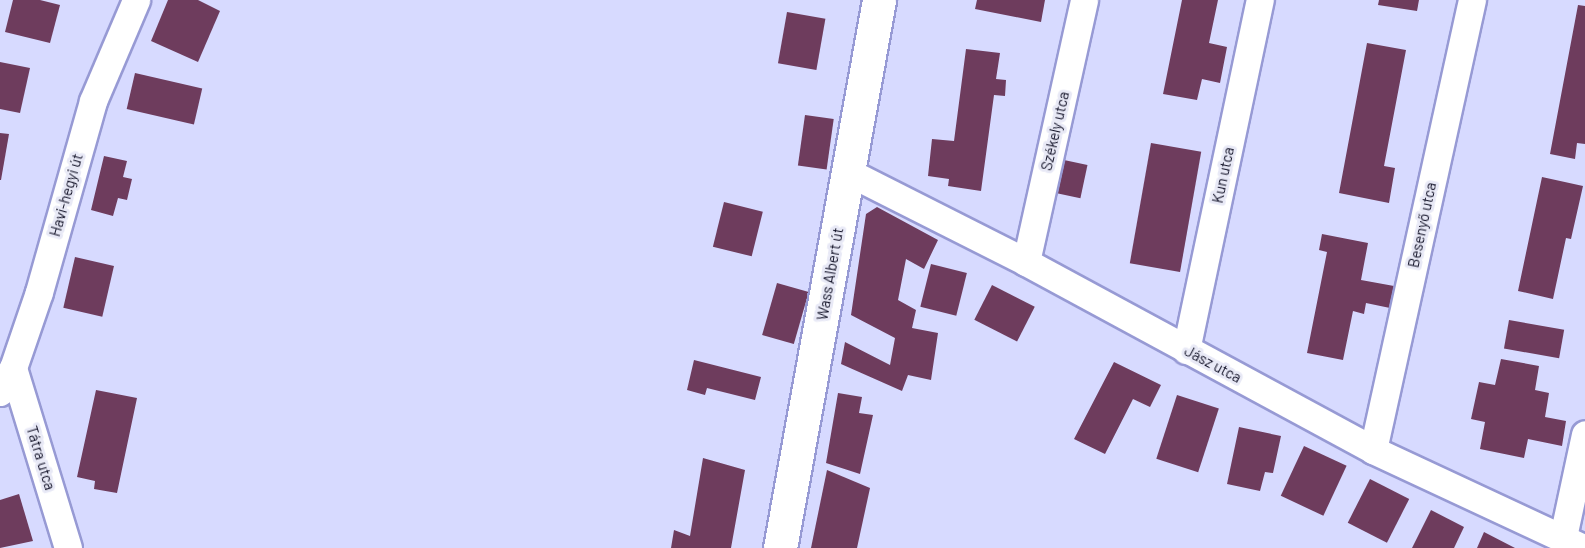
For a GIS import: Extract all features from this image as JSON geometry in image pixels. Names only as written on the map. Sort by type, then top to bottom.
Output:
[{"type":"street","name":"Havi-hegyi út","points":[[0,392],[13,368],[39,292],[93,101],[136,0]]},
{"type":"street","name":"Wass Albert út","points":[[780,548],[879,0]]},
{"type":"street","name":"Székely utca","points":[[1026,262],[1084,0]]},
{"type":"street","name":"Kun utca","points":[[1186,350],[1260,0]]},
{"type":"street","name":"Besenyő utca","points":[[1373,450],[1472,0]]},
{"type":"street","name":"Jász utca","points":[[848,172],[1026,262],[1373,450],[1573,542]]},
{"type":"street","name":"Tátra utca","points":[[13,368],[69,548]]},
{"type":"street","points":[[1573,542],[1585,434]]},
{"type":"building","points":[[13,0],[40,0],[60,5],[50,43],[5,32]]},
{"type":"building","points":[[168,0],[198,0],[220,11],[198,62],[151,41]]},
{"type":"building","points":[[977,0],[1045,0],[1041,22],[975,9]]},
{"type":"building","points":[[1182,0],[1218,0],[1209,43],[1227,47],[1220,83],[1202,79],[1197,100],[1163,94]]},
{"type":"building","points":[[1379,0],[1419,0],[1417,11],[1378,5]]},
{"type":"building","points":[[1578,5],[1585,6],[1585,144],[1577,143],[1575,159],[1550,154]]},
{"type":"building","points":[[787,12],[825,19],[816,70],[778,63]]},
{"type":"building","points":[[1367,43],[1406,50],[1384,166],[1395,168],[1389,203],[1339,193]]},
{"type":"building","points":[[966,49],[1000,53],[996,79],[1006,80],[1005,96],[994,95],[981,191],[948,186],[949,179],[928,176],[932,139],[954,141]]},
{"type":"building","points":[[0,62],[30,68],[20,113],[0,109]]},
{"type":"building","points":[[135,73],[202,89],[194,125],[127,109]]},
{"type":"building","points":[[805,115],[834,119],[827,170],[798,166]]},
{"type":"building","points":[[0,133],[9,134],[1,180],[0,180]]},
{"type":"building","points":[[1151,143],[1201,152],[1180,272],[1130,263]]},
{"type":"building","points":[[104,156],[127,161],[123,177],[132,179],[127,200],[118,198],[113,216],[91,210]]},
{"type":"building","points":[[1064,160],[1087,165],[1080,198],[1057,193]]},
{"type":"building","points":[[1542,177],[1583,186],[1571,239],[1566,238],[1553,299],[1518,291]]},
{"type":"building","points":[[724,202],[763,212],[752,256],[713,247]]},
{"type":"building","points":[[877,207],[938,240],[924,269],[906,259],[898,300],[916,310],[912,328],[938,333],[931,380],[908,375],[902,391],[841,364],[845,342],[890,365],[895,338],[851,315],[866,214]]},
{"type":"building","points":[[1322,234],[1368,243],[1361,280],[1394,286],[1390,308],[1366,303],[1364,314],[1353,311],[1343,360],[1307,353],[1327,252],[1319,250]]},
{"type":"building","points":[[75,257],[114,266],[102,317],[63,308]]},
{"type":"building","points":[[931,264],[967,273],[956,316],[920,307]]},
{"type":"building","points":[[777,283],[809,292],[794,344],[762,335]]},
{"type":"building","points":[[992,285],[1035,307],[1017,342],[974,320]]},
{"type":"building","points":[[1509,320],[1564,330],[1559,358],[1504,349]]},
{"type":"building","points":[[1501,359],[1539,366],[1535,390],[1549,393],[1545,417],[1566,421],[1562,446],[1528,439],[1524,458],[1480,449],[1485,422],[1471,419],[1479,382],[1495,385]]},
{"type":"building","points":[[694,360],[761,377],[755,400],[707,388],[705,395],[687,390]]},
{"type":"building","points":[[1114,362],[1161,385],[1150,407],[1133,399],[1105,454],[1074,439]]},
{"type":"building","points":[[96,390],[137,398],[117,493],[94,489],[95,481],[77,477]]},
{"type":"building","points":[[838,393],[862,397],[859,413],[873,415],[860,474],[826,463]]},
{"type":"building","points":[[1177,395],[1219,409],[1198,472],[1156,459]]},
{"type":"building","points":[[1239,427],[1281,436],[1273,473],[1265,472],[1260,491],[1227,484]]},
{"type":"building","points":[[1304,446],[1347,466],[1323,516],[1281,496]]},
{"type":"building","points":[[703,458],[745,470],[731,548],[671,548],[674,530],[690,536]]},
{"type":"building","points":[[827,470],[870,488],[857,548],[811,548]]},
{"type":"building","points":[[1370,479],[1409,499],[1387,543],[1348,523]]},
{"type":"building","points":[[19,494],[33,541],[0,548],[0,500]]},
{"type":"building","points":[[1431,510],[1464,527],[1454,548],[1412,548]]},
{"type":"building","points":[[1484,532],[1515,548],[1477,548]]}]
